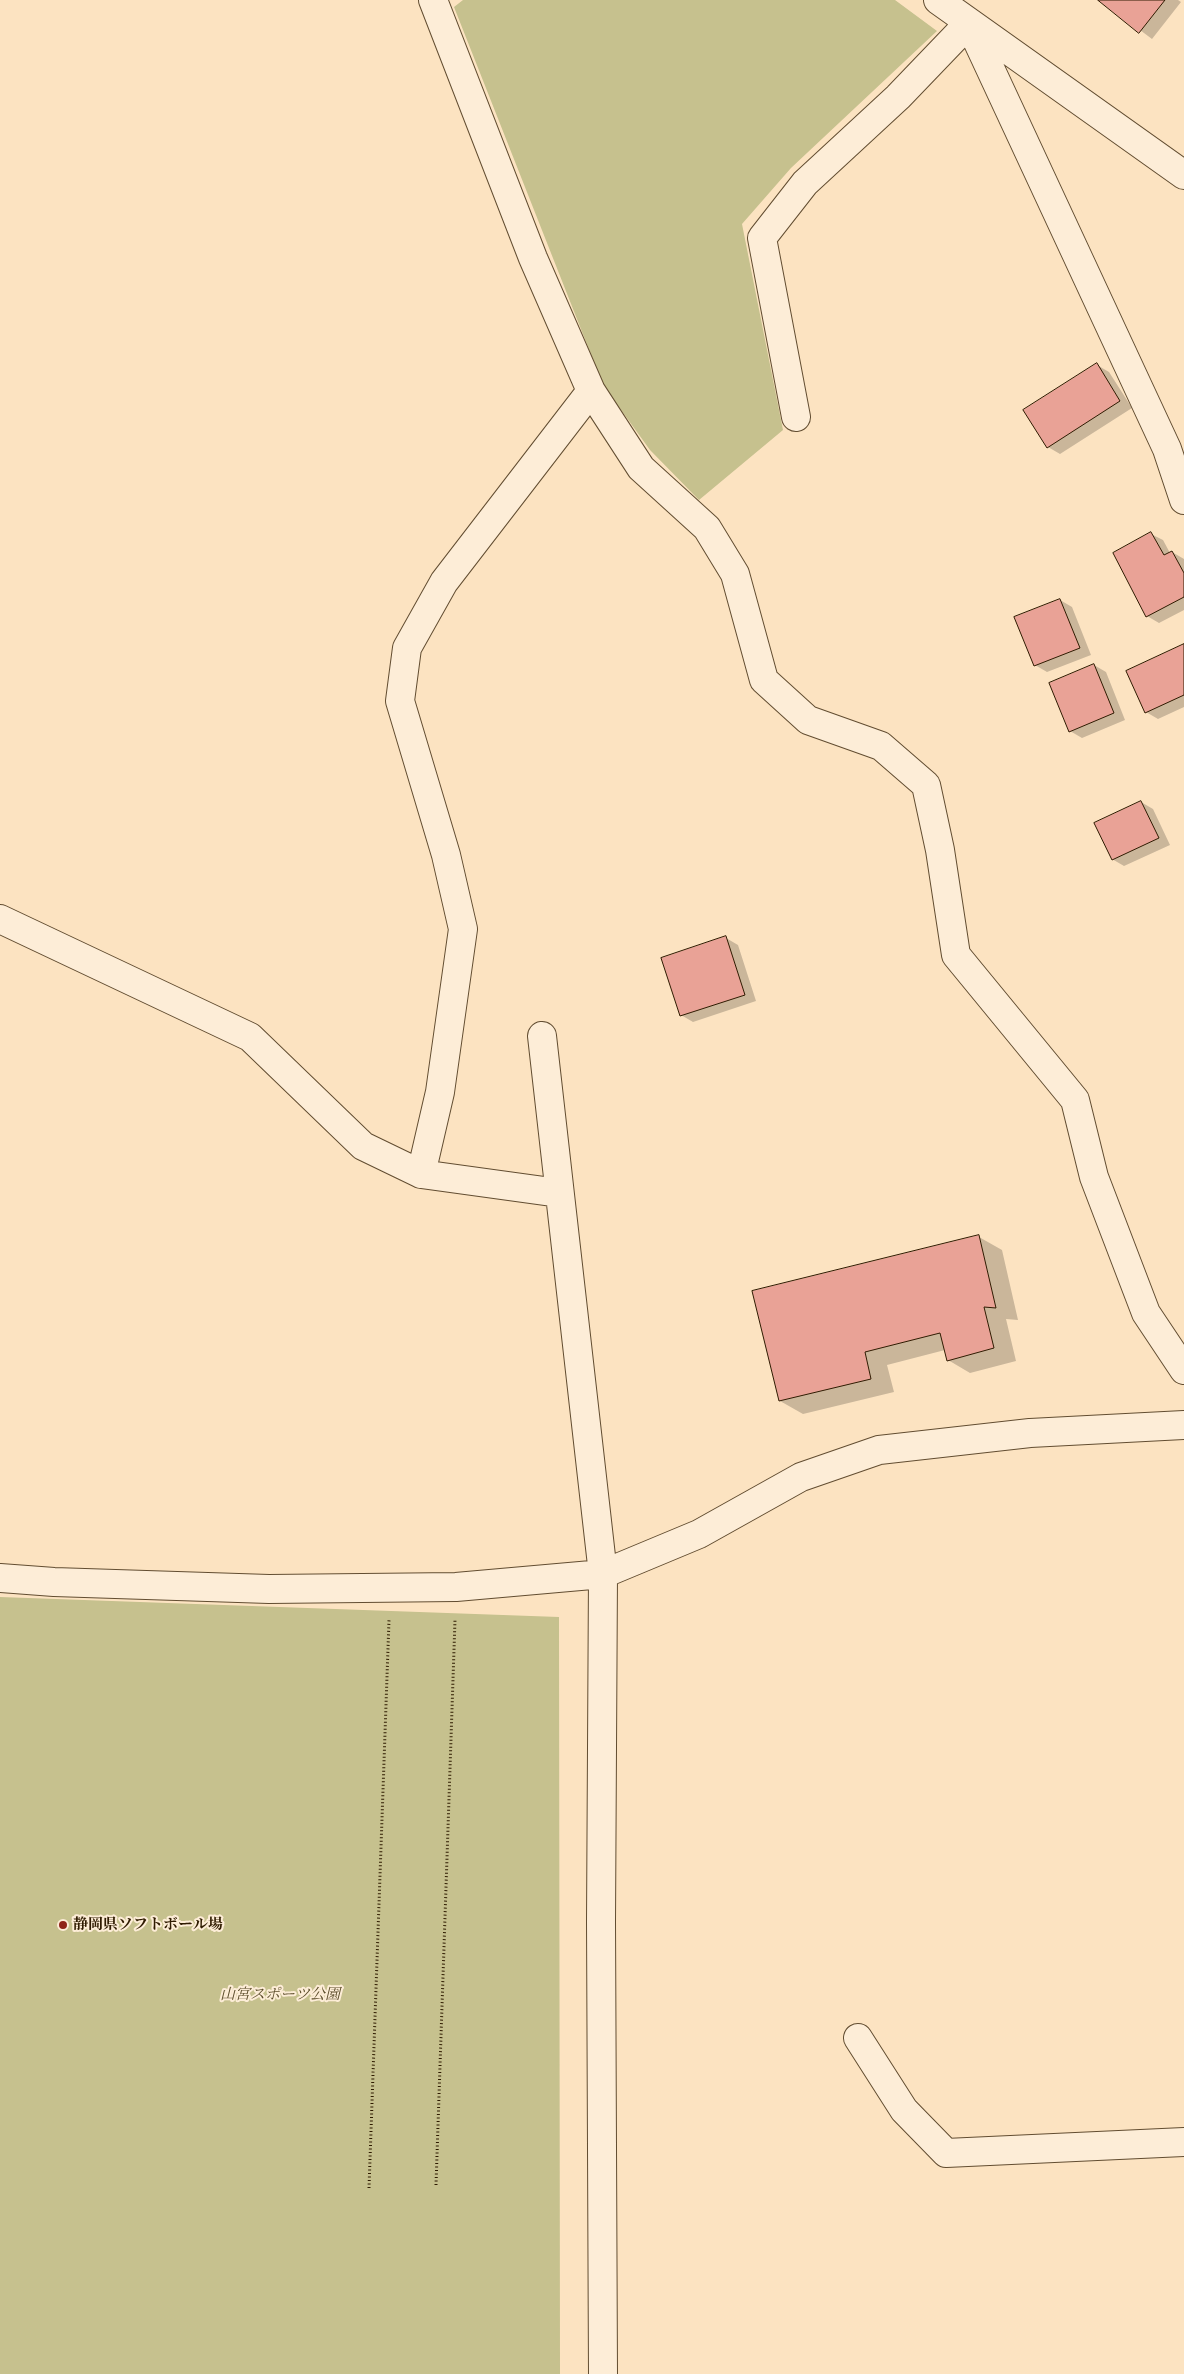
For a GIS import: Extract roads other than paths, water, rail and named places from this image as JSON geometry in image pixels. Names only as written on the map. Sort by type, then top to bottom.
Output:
[{"type":"street","points":[[433,0],[533,258],[591,391],[641,468],[707,528],[735,574],[764,680],[808,720],[881,746],[926,785],[940,850],[956,955],[1075,1100],[1094,1177],[1146,1313],[1184,1370]]},
{"type":"street","points":[[938,0],[1184,175]]},
{"type":"street","points":[[796,417],[762,238],[805,183],[898,97],[969,23]]},
{"type":"street","points":[[969,23],[1167,449],[1184,500]]},
{"type":"street","points":[[421,1174],[440,1092],[463,929],[446,855],[400,701],[407,648],[444,582],[591,391]]},
{"type":"street","points":[[0,919],[250,1037],[364,1146],[421,1174],[558,1193]]},
{"type":"street","points":[[542,1036],[558,1193],[603,1574],[601,1930],[604,2374]]},
{"type":"street","points":[[0,1578],[54,1582],[258,1589],[456,1587],[603,1574],[699,1534],[801,1477],[879,1450],[1030,1433],[1184,1425]]},
{"type":"street","points":[[858,2038],[904,2110],[946,2153],[1184,2142]]},
{"type":"place","name":"静岡県ソフトボール場","points":[[63,1925]]},
{"type":"park label","name":"山宮スポーツ公園","points":[[280,1995]]}]
